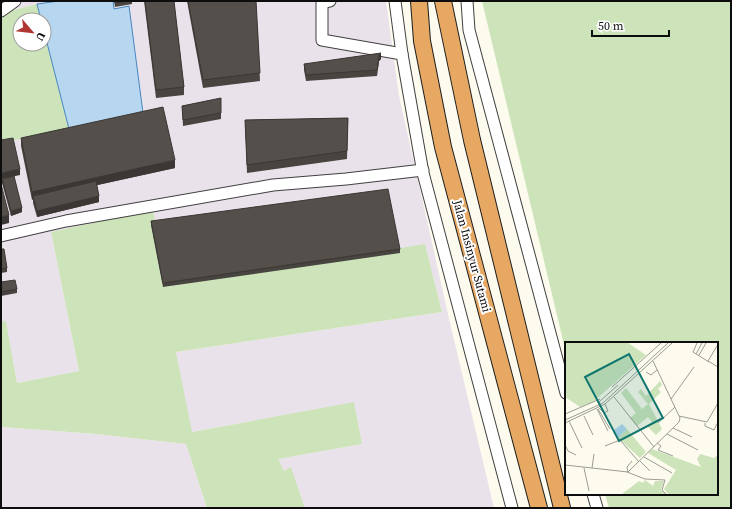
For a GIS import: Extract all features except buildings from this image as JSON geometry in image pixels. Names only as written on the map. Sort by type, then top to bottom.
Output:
[{"type":"highway","name":"Jalan Insinyur Sutami","points":[[419,1],[422,41],[442,147],[540,508]]},
{"type":"highway","points":[[443,1],[472,140],[562,508]]},
{"type":"street","points":[[1,11],[15,1]]},
{"type":"street","points":[[330,1],[322,4],[322,40],[402,54]]},
{"type":"street","points":[[395,1],[402,54],[423,170],[512,508]]},
{"type":"street","points":[[467,1],[469,30],[565,389]]},
{"type":"street","points":[[1,236],[66,221],[273,185],[346,179],[423,170]]},
{"type":"street","points":[[593,495],[597,508]]},
{"type":"shaded area","points":[[1,1],[59,1],[37,4],[1,13]]},
{"type":"shaded area","points":[[113,1],[386,1],[399,96],[450,323],[494,508],[305,508],[291,468],[284,471],[277,459],[362,444],[354,403],[191,432],[176,352],[442,312],[425,245],[166,287],[153,211],[51,232],[79,371],[17,383],[6,322],[1,322],[1,143],[69,129],[129,7],[114,9]]},
{"type":"shaded area","points":[[1,427],[96,434],[186,444],[207,508],[1,508]]},
{"type":"green space","points":[[482,1],[731,1],[731,508],[609,508],[605,495],[718,495],[718,342],[565,342],[565,349]]},
{"type":"green space","points":[[37,4],[39,12],[12,12],[12,52],[49,52],[69,129],[1,143],[1,13]]},
{"type":"green space","points":[[153,210],[166,287],[425,244],[442,312],[176,352],[192,432],[354,402],[362,444],[278,459],[284,471],[291,467],[305,508],[207,508],[186,444],[96,434],[1,427],[1,322],[6,321],[17,383],[79,371],[51,232]]},
{"type":"water","points":[[59,1],[113,1],[114,9],[129,6],[143,113],[69,129],[49,52],[52,52],[52,12],[39,12],[37,4]]}]
